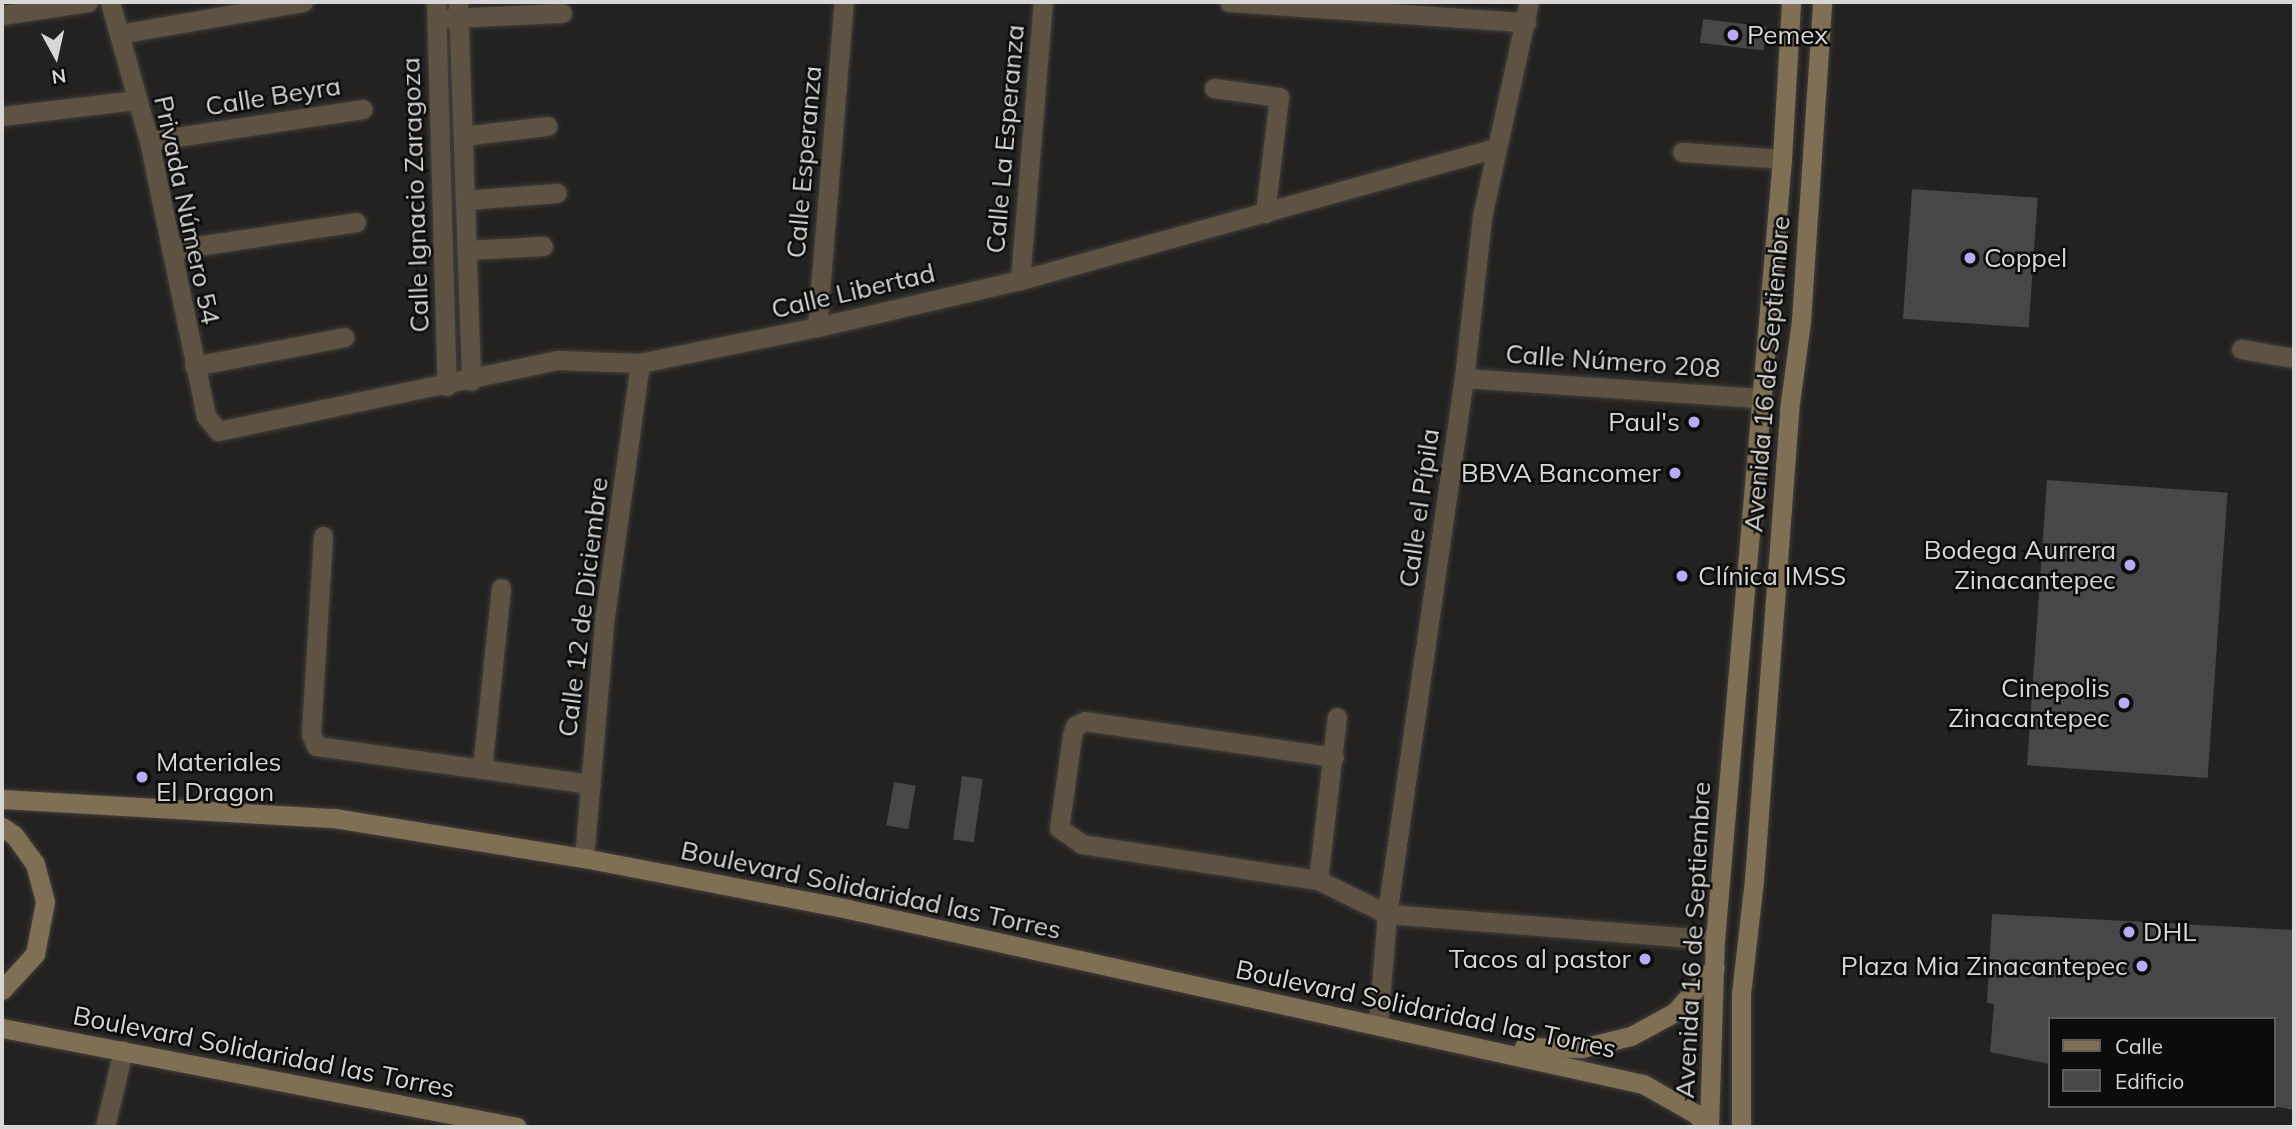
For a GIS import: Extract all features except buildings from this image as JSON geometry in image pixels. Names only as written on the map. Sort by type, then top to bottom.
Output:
[{"type":"main road","name":"Avenida 16 de Septiembre","points":[[1708,1127],[1715,940],[1759,398],[1782,159],[1791,2]]},
{"type":"main road","name":"Avenida 16 de Septiembre","points":[[1741,1127],[1741,994],[1754,880],[1789,410],[1801,321],[1822,2]]},
{"type":"main road","name":"Boulevard Solidaridad las Torres","points":[[2,799],[165,807],[390,825],[584,858],[848,909],[1643,1084],[1696,1114],[1708,1127]]},
{"type":"main road","points":[[2,827],[14,835],[36,864],[45,902],[35,954],[2,990]]},
{"type":"main road","points":[[1471,1044],[1559,1049],[1605,1045],[1675,1012],[1715,967]]},
{"type":"main road","name":"Boulevard Solidaridad las Torres","points":[[2,1028],[517,1127]]},
{"type":"street","points":[[2,15],[88,2]]},
{"type":"street","name":"Privada Número 54","points":[[110,2],[149,141],[194,366],[214,429]]},
{"type":"street","points":[[119,34],[303,2]]},
{"type":"street","name":"Calle Esperanza","points":[[817,327],[844,2]]},
{"type":"street","name":"Calle La Esperanza","points":[[1020,280],[1043,2]]},
{"type":"street","points":[[1229,2],[1526,22]]},
{"type":"street","name":"Calle el Pípila","points":[[1378,1025],[1387,914],[1464,378],[1482,217],[1529,2]]},
{"type":"street","points":[[437,10],[562,13]]},
{"type":"street","name":"Calle Ignacio Zaragoza","points":[[437,10],[447,386]]},
{"type":"street","name":"Calle Ignacio Zaragoza","points":[[458,10],[471,381]]},
{"type":"street","points":[[1214,88],[1279,97],[1265,213]]},
{"type":"street","points":[[2,116],[136,100]]},
{"type":"street","name":"Calle Beyra","points":[[149,141],[363,109]]},
{"type":"street","points":[[463,136],[547,126]]},
{"type":"street","name":"Calle Libertad","points":[[214,429],[229,431],[471,381],[558,360],[640,363],[817,327],[1020,280],[1496,148]]},
{"type":"street","points":[[1682,152],[1782,159]]},
{"type":"street","points":[[465,200],[557,193]]},
{"type":"street","points":[[171,250],[356,222]]},
{"type":"street","points":[[467,250],[543,246]]},
{"type":"street","points":[[445,320],[470,318]]},
{"type":"street","points":[[194,366],[344,337]]},
{"type":"street","points":[[2241,349],[2294,358]]},
{"type":"street","name":"Calle 12 de Diciembre","points":[[584,858],[604,615],[640,363]]},
{"type":"street","name":"Calle Número 208","points":[[1464,378],[1759,398]]},
{"type":"street","points":[[323,536],[311,734],[316,746],[590,784]]},
{"type":"street","points":[[482,769],[501,587]]},
{"type":"street","points":[[1318,880],[1337,717]]},
{"type":"street","points":[[1334,757],[1100,722],[1075,726],[1059,828],[1082,844],[1318,880],[1387,914],[1715,940]]},
{"type":"street","points":[[105,1127],[115,1049]]},
{"type":"place","name":"Pemex","points":[[1733,35]]},
{"type":"place","name":"Coppel","points":[[1970,258]]},
{"type":"place","name":"Paul's","points":[[1694,422]]},
{"type":"place","name":"BBVA Bancomer","points":[[1675,473]]},
{"type":"place","name":"Bodega Aurrera Zinacantepec","points":[[2130,565]]},
{"type":"place","name":"Clínica IMSS","points":[[1682,576]]},
{"type":"place","name":"Cinepolis Zinacantepec","points":[[2124,703]]},
{"type":"place","name":"Materiales El Dragon","points":[[142,777]]},
{"type":"place","name":"DHL","points":[[2129,932]]},
{"type":"place","name":"Tacos al pastor","points":[[1645,959]]},
{"type":"place","name":"Plaza Mia Zinacantepec","points":[[2142,966]]}]
